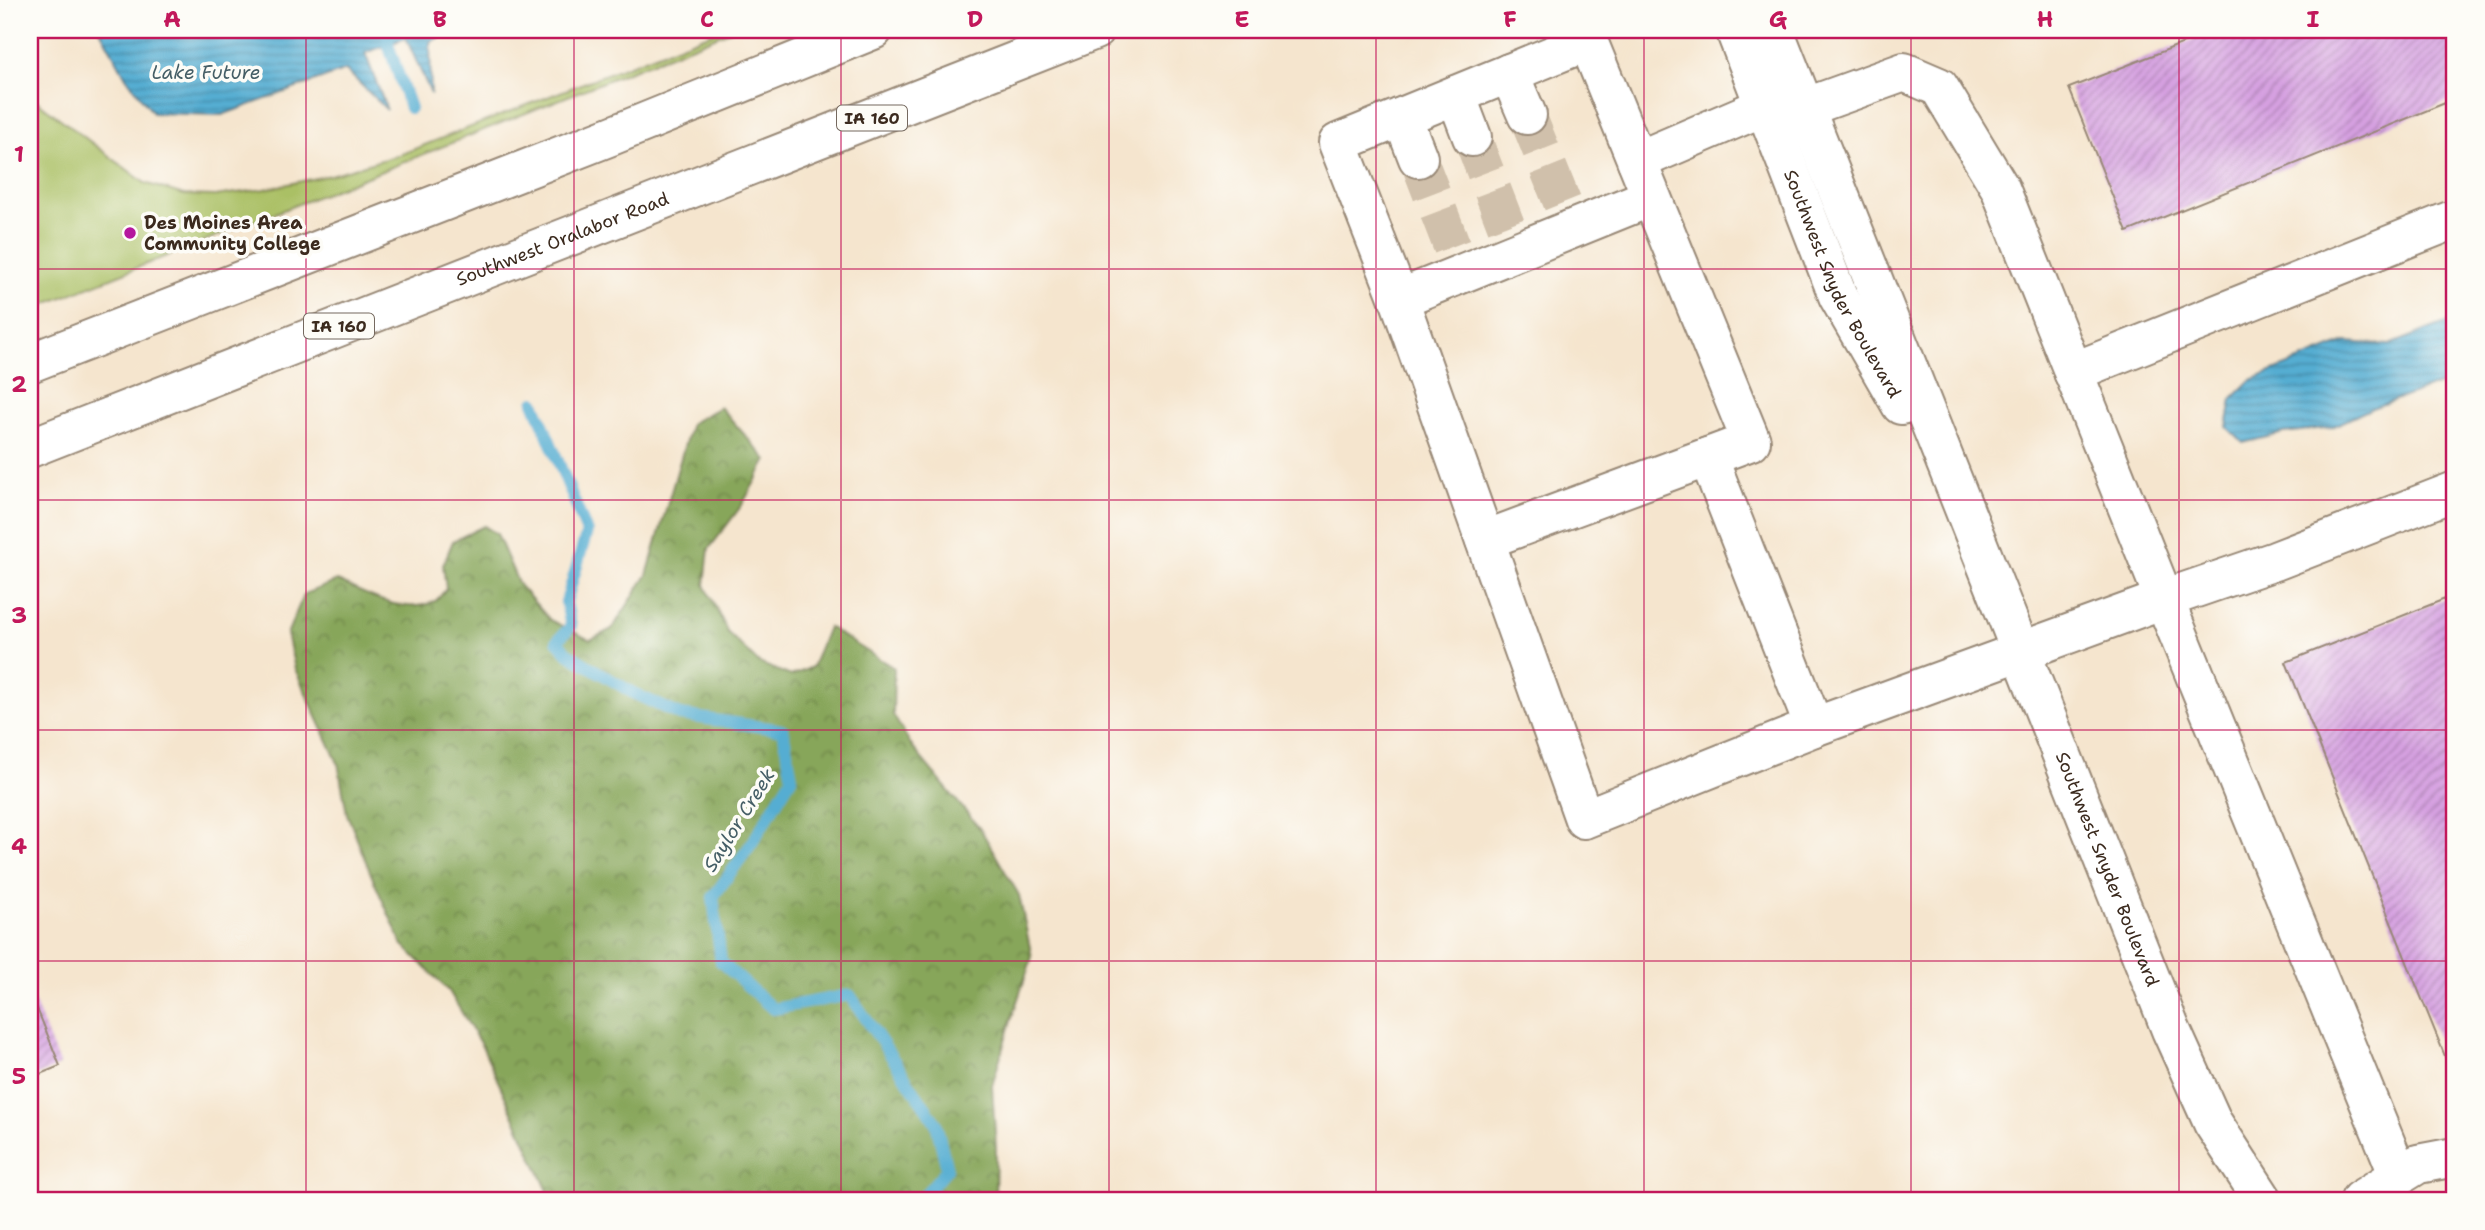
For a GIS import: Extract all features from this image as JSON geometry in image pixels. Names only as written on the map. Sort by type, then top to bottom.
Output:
[{"type":"main road","points":[[30,363],[611,136],[873,30]]},
{"type":"main road","name":"Southwest Oralabor Road","points":[[30,448],[1095,30]]},
{"type":"main road","name":"Southwest Snyder Boulevard","points":[[1735,30],[1839,296],[1972,529]]},
{"type":"main road","name":"Southwest Snyder Boulevard","points":[[1774,30],[2171,1030],[2213,1123],[2263,1200]]},
{"type":"main road","points":[[1485,540],[1751,441],[1588,41],[1338,143],[1399,299],[1584,819],[1814,727],[2275,561],[2455,491]]},
{"type":"main road","points":[[1804,108],[1904,72],[1940,87],[2000,188],[2399,1176]]},
{"type":"main road","points":[[1509,74],[1527,115]]},
{"type":"main road","points":[[1456,95],[1472,137]]},
{"type":"main road","points":[[1637,162],[1765,106]]},
{"type":"main road","points":[[1402,117],[1418,159]]},
{"type":"main road","points":[[1399,299],[1457,262],[1568,218],[1651,197]]},
{"type":"main road","points":[[2074,372],[2455,219]]},
{"type":"main road","points":[[1708,457],[1814,727]]},
{"type":"main road","points":[[2360,1200],[2418,1164],[2455,1157]]},
{"type":"green space","points":[[719,30],[732,30],[30,310],[30,96],[145,183],[184,195],[215,196],[330,175],[399,155]]},
{"type":"green space","points":[[720,407],[767,460],[742,505],[709,549],[705,585],[728,633],[759,663],[791,676],[812,667],[828,627],[894,668],[893,715],[913,748],[981,830],[1019,895],[1032,957],[992,1086],[996,1147],[995,1200],[552,1200],[484,1050],[449,991],[402,944],[347,814],[338,763],[295,669],[287,634],[304,594],[337,581],[398,605],[423,605],[435,601],[446,589],[443,565],[453,541],[484,526],[497,534],[519,585],[550,620],[590,640],[612,629],[647,575],[691,423]]},
{"type":"water","name":"Lake Future","points":[[100,30],[453,30],[430,42],[431,94],[406,38],[365,53],[387,110],[346,70],[222,115],[153,113],[126,77]]},
{"type":"water","points":[[2455,319],[2455,379],[2372,408],[2332,427],[2284,433],[2243,443],[2227,427],[2232,399],[2251,380],[2346,342],[2390,345]]},
{"type":"building","points":[[2217,30],[2455,30],[2455,99],[2127,232],[2069,88]]},
{"type":"building","points":[[2455,595],[2455,1081],[2286,662]]},
{"type":"building","points":[[30,991],[60,1066],[30,1078]]},
{"type":"waterway","name":"Saylor Creek","points":[[389,30],[388,44],[410,108]]},
{"type":"waterway","name":"Saylor Creek","points":[[534,402],[587,532],[566,602],[571,626],[557,641],[569,654],[633,693],[680,715],[783,730],[792,777],[752,843],[713,897],[721,962],[773,1009],[850,995],[936,1123],[947,1169],[920,1200]]},
{"type":"tunnel","points":[[1527,115],[1564,207]]},
{"type":"tunnel","points":[[1472,137],[1507,228]]},
{"type":"tunnel","points":[[1418,158],[1453,249]]},
{"type":"place","name":"Des Moines Area Community College","points":[[130,233]]}]
